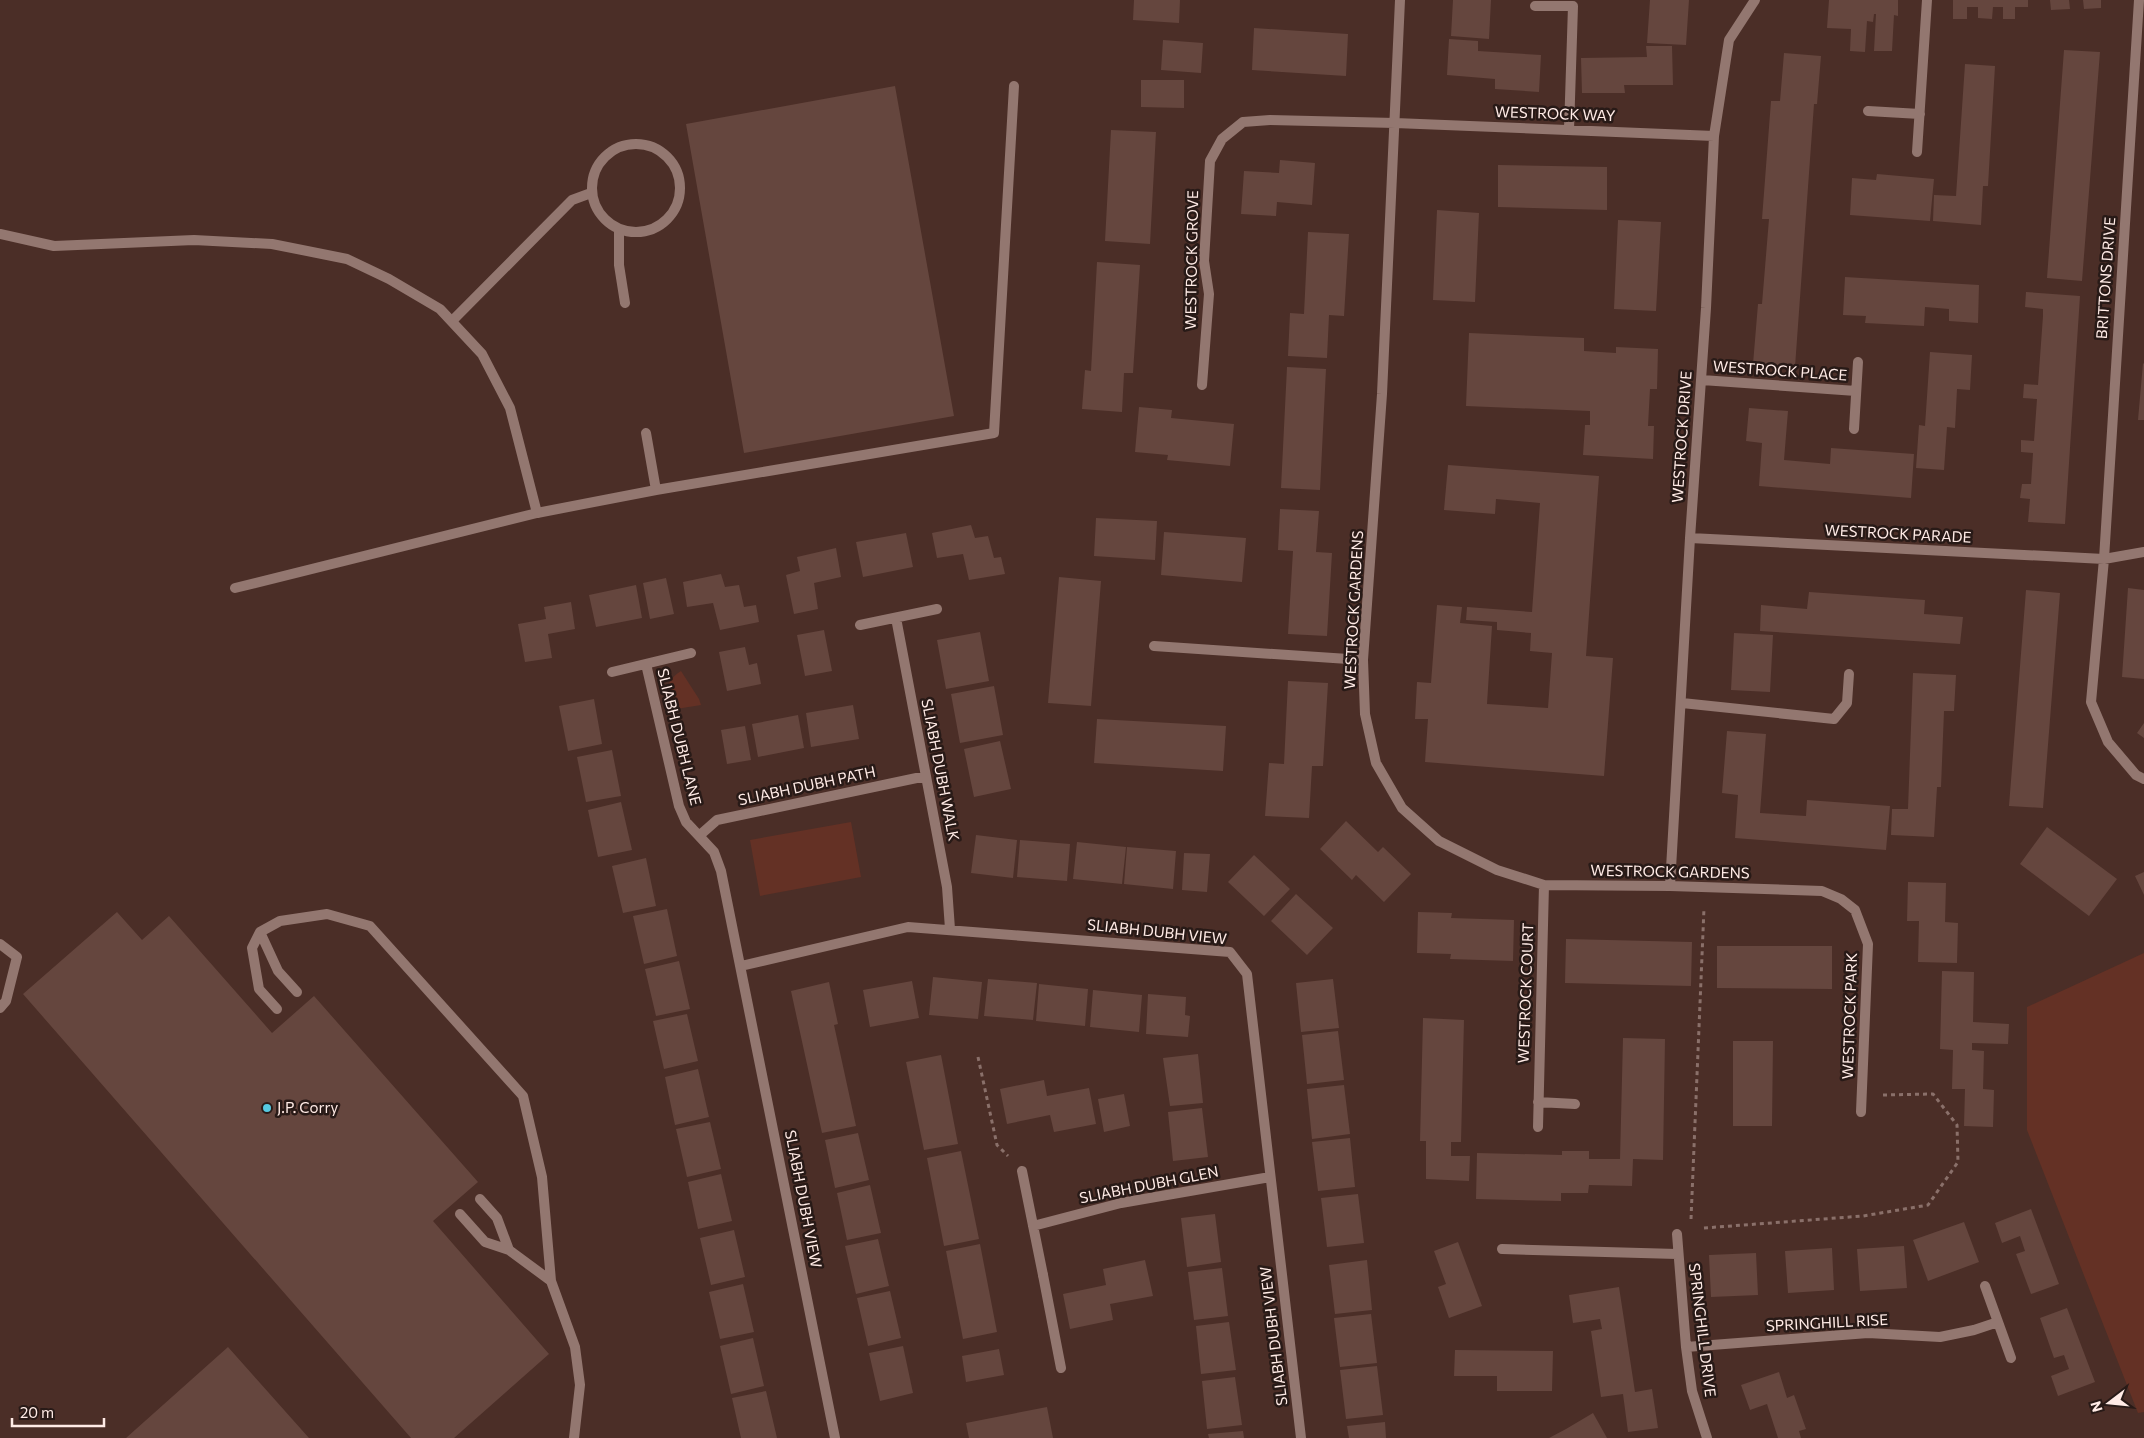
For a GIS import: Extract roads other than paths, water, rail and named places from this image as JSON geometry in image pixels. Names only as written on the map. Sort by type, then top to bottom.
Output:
[{"type":"street","name":"WESTROCK GARDENS","points":[[1400,0],[1382,394],[1364,660],[1365,714],[1376,763],[1402,808],[1439,840],[1497,870],[1544,885],[1670,886],[1822,891],[1841,899]]},
{"type":"street","name":"WESTROCK DRIVE","points":[[1670,886],[1690,538],[1702,380],[1714,136],[1721,78],[1729,40],[1755,0]]},
{"type":"street","points":[[1917,152],[1927,0]]},
{"type":"street","name":"BRITTONS DRIVE","points":[[2138,0],[2104,558],[2091,702],[2108,742],[2136,775],[2144,779]]},
{"type":"street","points":[[1535,6],[1573,6],[1569,130]]},
{"type":"street","points":[[234,588],[537,513],[656,490],[994,433],[1014,86]]},
{"type":"street","points":[[1868,111],[1920,114]]},
{"type":"street","name":"WESTROCK GROVE","points":[[1202,385],[1209,294],[1204,261],[1210,161],[1222,139],[1243,122],[1270,120],[1395,123]]},
{"type":"street","name":"WESTROCK WAY","points":[[1395,123],[1714,136]]},
{"type":"street","points":[[638,144],[651,146],[662,152],[678,173],[680,186],[675,210],[667,221],[657,228],[631,233],[619,230],[608,224],[594,205],[591,193],[592,180],[596,168],[604,157],[620,147],[638,144]]},
{"type":"street","points":[[452,321],[572,200],[591,193]]},
{"type":"street","points":[[619,230],[619,265],[625,303]]},
{"type":"street","points":[[0,234],[54,246],[194,240],[272,244],[347,259],[389,278],[440,310],[482,354],[510,408],[537,513]]},
{"type":"street","name":"WESTROCK PLACE","points":[[1854,429],[1858,362]]},
{"type":"street","name":"WESTROCK PLACE","points":[[1702,380],[1856,392]]},
{"type":"street","points":[[646,433],[656,490]]},
{"type":"street","name":"WESTROCK PARADE","points":[[1690,538],[2104,558],[2144,552]]},
{"type":"street","points":[[860,625],[937,609]]},
{"type":"street","name":"SLIABH DUBH WALK","points":[[896,618],[947,887],[950,929]]},
{"type":"street","points":[[1154,646],[1364,660]]},
{"type":"street","name":"SLIABH DUBH LANE","points":[[612,672],[690,653]]},
{"type":"street","name":"SLIABH DUBH LANE","points":[[646,664],[679,806],[686,822],[714,852],[726,893]]},
{"type":"street","points":[[1682,703],[1834,719],[1847,704],[1849,674]]},
{"type":"street","name":"SLIABH DUBH PATH","points":[[700,835],[718,820],[926,776]]},
{"type":"street","name":"WESTROCK COURT","points":[[1538,1127],[1544,885]]},
{"type":"street","name":"SLIABH DUBH VIEW","points":[[726,893],[836,1438]]},
{"type":"street","name":"WESTROCK PARK","points":[[1841,899],[1855,910],[1868,944],[1861,1112]]},
{"type":"street","points":[[277,1009],[259,989],[252,948],[260,932],[280,921],[327,914],[370,926],[523,1096],[542,1177],[551,1281],[575,1347],[580,1386],[574,1438]]},
{"type":"street","name":"SLIABH DUBH VIEW","points":[[742,966],[908,928],[950,929],[1230,952],[1247,974],[1301,1438]]},
{"type":"street","points":[[260,932],[278,970],[297,992]]},
{"type":"street","points":[[0,944],[17,957],[6,1001],[0,1008]]},
{"type":"street","points":[[1538,1102],[1576,1104]]},
{"type":"street","points":[[1022,1171],[1061,1368]]},
{"type":"street","name":"SLIABH DUBH GLEN","points":[[1033,1226],[1121,1203],[1270,1177]]},
{"type":"street","points":[[480,1199],[497,1218],[509,1250]]},
{"type":"street","points":[[460,1214],[485,1242],[509,1250],[551,1281]]},
{"type":"street","name":"SPRINGHILL DRIVE","points":[[1677,1234],[1686,1347],[1692,1392],[1707,1438]]},
{"type":"street","name":"SPRINGHILL DRIVE","points":[[1502,1249],[1678,1254]]},
{"type":"street","points":[[1985,1286],[2011,1358]]},
{"type":"street","name":"SPRINGHILL RISE","points":[[1686,1347],[1868,1332],[1940,1337],[1974,1330],[1998,1322]]},
{"type":"place","name":"J.P. Corry","points":[[267,1108]]}]
